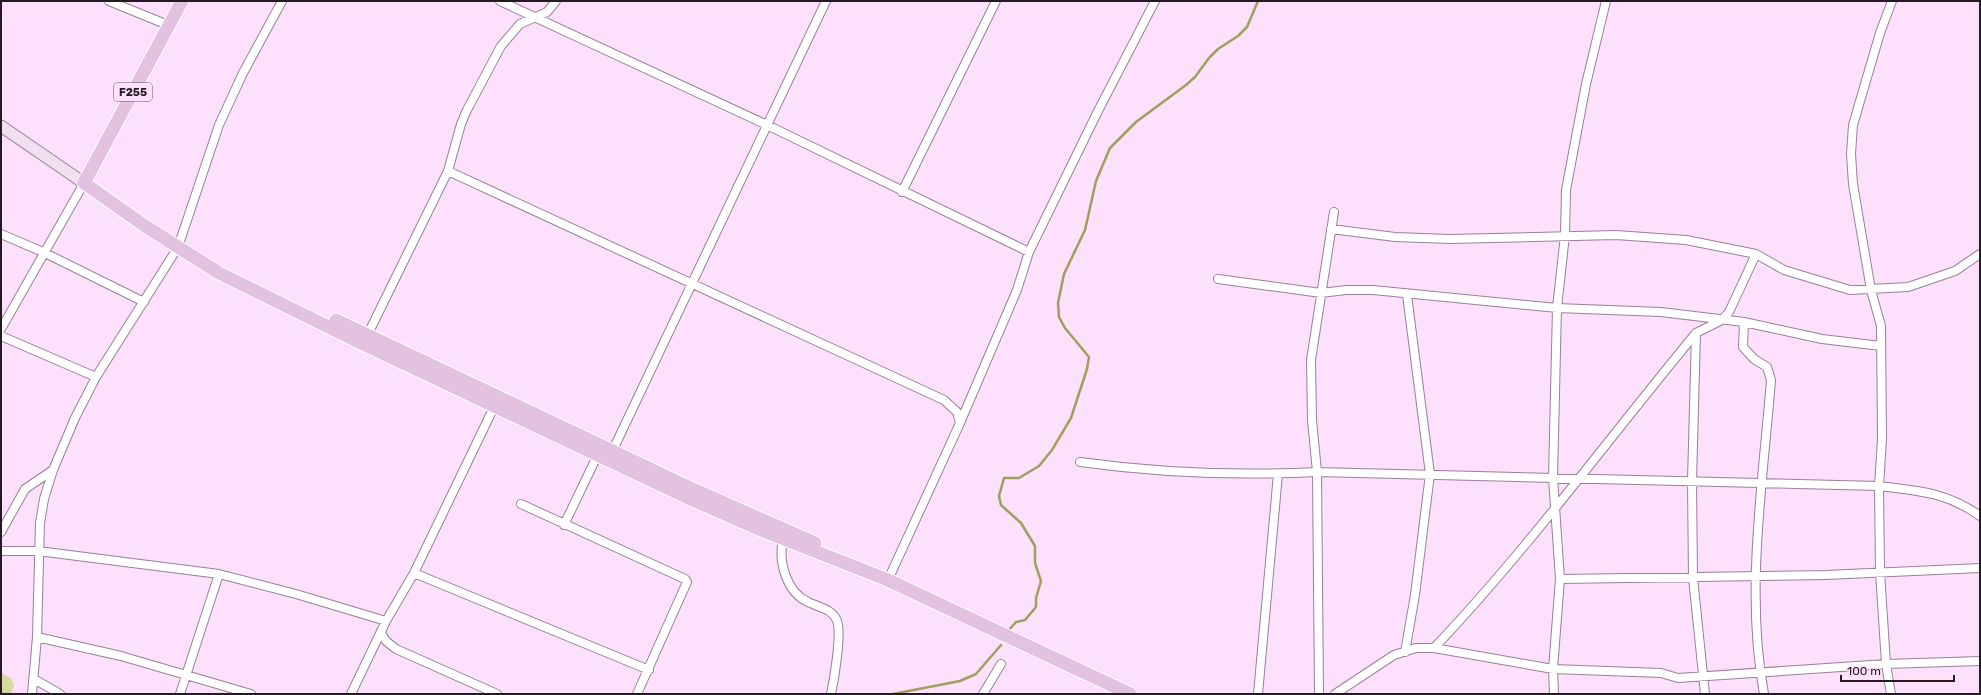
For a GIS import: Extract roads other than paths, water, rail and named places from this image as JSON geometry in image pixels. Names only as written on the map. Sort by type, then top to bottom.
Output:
[{"type":"main road","name":"F255","points":[[84,183],[182,1]]},
{"type":"main road","points":[[1,126],[178,247],[221,265],[494,407],[697,491],[822,546],[846,562]]},
{"type":"main road","points":[[365,340],[783,539],[846,562],[888,580],[1130,694]]},
{"type":"street","points":[[109,1],[168,25]]},
{"type":"street","points":[[32,694],[37,637],[38,550],[44,499],[54,470],[75,418],[96,377],[178,247],[219,125],[243,73],[282,1]]},
{"type":"street","points":[[500,1],[767,125],[902,192],[1029,252]]},
{"type":"street","points":[[365,340],[448,171],[461,124],[501,46],[520,24],[547,12],[556,1]]},
{"type":"street","points":[[564,525],[605,453],[692,283],[826,1]]},
{"type":"street","points":[[902,192],[996,1]]},
{"type":"street","points":[[888,580],[960,423],[1012,303],[1029,252],[1098,111],[1155,1]]},
{"type":"street","points":[[1554,694],[1553,669],[1560,579],[1553,478],[1557,308],[1565,235],[1566,190],[1586,84],[1606,1]]},
{"type":"street","points":[[1891,694],[1886,664],[1880,572],[1879,486],[1882,439],[1881,326],[1871,290],[1853,184],[1851,154],[1853,125],[1880,33],[1892,1]]},
{"type":"street","points":[[448,171],[944,400],[957,412],[960,423]]},
{"type":"street","points":[[1,329],[84,183]]},
{"type":"street","points":[[1319,694],[1317,472],[1312,420],[1312,360],[1334,212]]},
{"type":"street","points":[[1331,229],[1411,238],[1450,239],[1565,235],[1616,235],[1686,240],[1756,254],[1784,270],[1850,290],[1908,287],[1955,271],[1980,254]]},
{"type":"street","points":[[1,234],[44,252],[144,302]]},
{"type":"street","points":[[1434,648],[1463,618],[1696,333],[1722,320],[1729,312],[1756,254]]},
{"type":"street","points":[[1218,279],[1321,293],[1346,290],[1373,290],[1407,295],[1557,308],[1661,312],[1744,322],[1822,339],[1881,346]]},
{"type":"street","points":[[1405,652],[1415,595],[1430,474],[1407,295]]},
{"type":"street","points":[[1744,322],[1743,347],[1754,359],[1766,367],[1771,380],[1754,575],[1760,672],[1764,694]]},
{"type":"street","points":[[1696,333],[1692,481],[1693,578],[1702,678],[1705,694]]},
{"type":"street","points":[[1,336],[96,377]]},
{"type":"street","points":[[351,694],[386,621],[414,573],[494,407]]},
{"type":"street","points":[[1080,462],[1140,470],[1258,475],[1317,472],[1430,474],[1879,486],[1940,494],[1968,508],[1980,516]]},
{"type":"street","points":[[1,532],[25,489],[54,470]]},
{"type":"street","points":[[1258,694],[1278,474]]},
{"type":"street","points":[[521,504],[564,525],[685,579],[687,582],[637,694]]},
{"type":"street","points":[[783,539],[781,560],[787,579],[796,594],[808,602],[821,606],[834,616],[838,622],[836,661],[831,694]]},
{"type":"street","points":[[1,551],[38,550],[219,574],[296,594],[386,621]]},
{"type":"street","points":[[1560,579],[1826,575],[1980,568]]},
{"type":"street","points":[[414,573],[648,670]]},
{"type":"street","points":[[180,694],[219,574]]},
{"type":"street","points":[[381,633],[386,641],[396,650],[497,694]]},
{"type":"street","points":[[37,637],[121,656],[251,694]]},
{"type":"street","points":[[1335,694],[1394,655],[1416,648],[1434,648],[1553,669],[1661,673],[1678,678],[1702,678],[1760,672],[1886,664],[1980,660]]},
{"type":"street","points":[[983,694],[1001,664]]},
{"type":"street","points":[[34,679],[60,694]]},
{"type":"waterway","points":[[1008,631],[1016,622],[1025,620],[1036,607],[1036,598],[1041,581],[1035,563],[1035,546],[1021,523],[1001,505],[999,496],[1004,478],[1019,478],[1039,466],[1052,450],[1071,418],[1087,369],[1089,357],[1065,328],[1059,317],[1058,303],[1064,274],[1085,230],[1096,181],[1110,148],[1136,122],[1195,77],[1209,58],[1218,49],[1238,36],[1247,27],[1258,1]]},
{"type":"waterway","points":[[893,694],[960,681],[976,674],[1001,645]]}]
